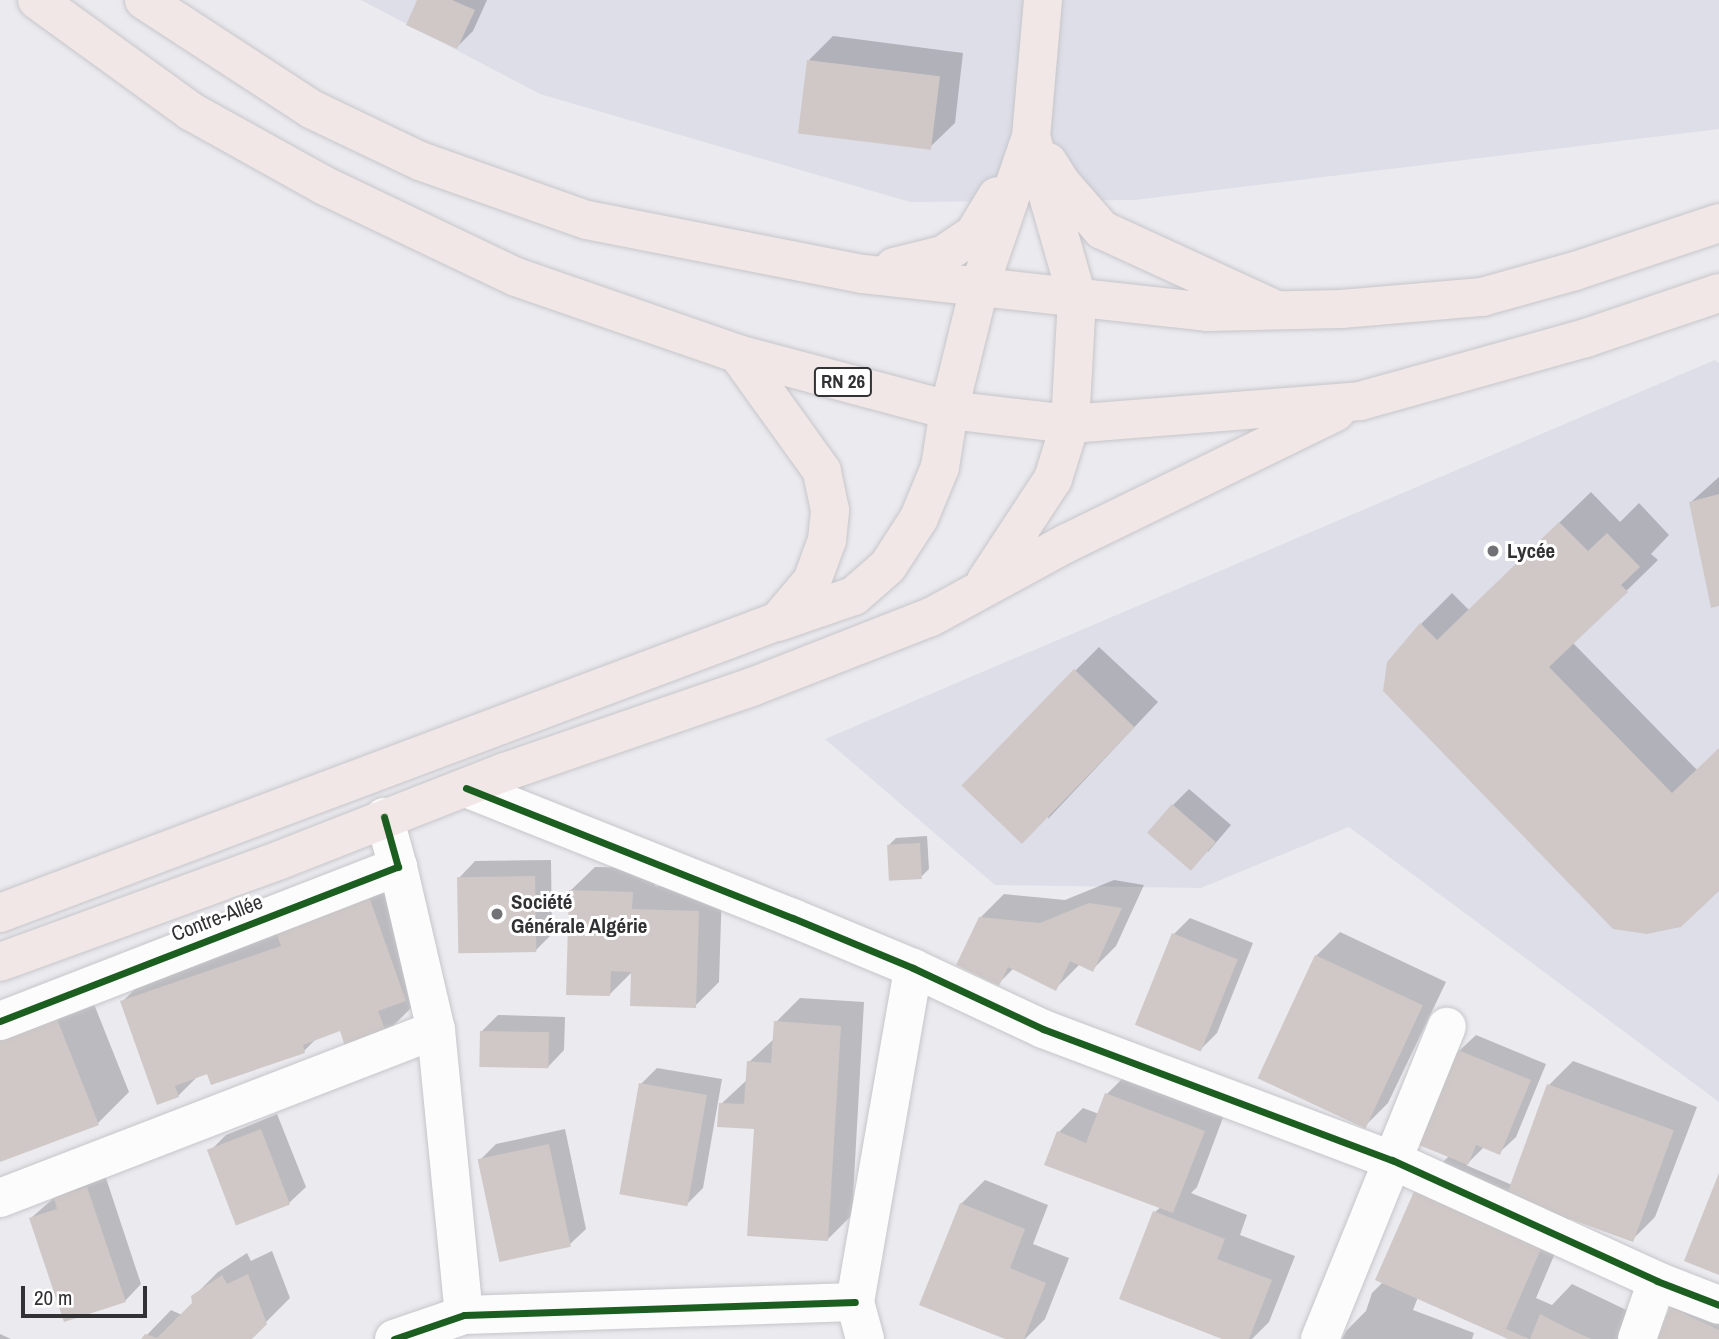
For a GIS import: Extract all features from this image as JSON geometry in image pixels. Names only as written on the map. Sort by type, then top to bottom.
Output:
[{"type":"main road","name":"RN 26","points":[[37,0],[191,112],[323,185],[516,277],[738,354],[949,410],[1070,424],[1360,401],[1430,384],[1586,338],[1719,293]]},
{"type":"main road","points":[[144,0],[312,109],[421,160],[587,220],[863,274],[1207,312],[1341,309],[1482,297],[1575,271],[1719,223]]},
{"type":"main road","points":[[762,627],[854,596],[888,566],[911,535],[940,467],[949,410],[980,285],[1031,137],[1043,0]]},
{"type":"main road","points":[[863,274],[943,255],[974,234],[1031,137]]},
{"type":"main road","points":[[982,587],[1052,479],[1070,424],[1077,297],[1031,137]]},
{"type":"main road","points":[[1031,137],[1062,184],[1102,230],[1278,311]]},
{"type":"main road","points":[[0,913],[778,621],[812,581],[827,541],[830,510],[822,471],[738,354]]},
{"type":"main road","points":[[0,962],[280,860],[384,817],[765,682],[931,617],[982,587],[1360,401]]},
{"type":"street","points":[[466,788],[913,968],[1043,1029],[1392,1160],[1657,1281],[1719,1305]]},
{"type":"street","points":[[384,817],[436,1030],[464,1315]]},
{"type":"street","name":"Contre-Allée","points":[[0,1021],[398,867]]},
{"type":"street","points":[[865,1339],[855,1302],[913,968]]},
{"type":"street","points":[[1320,1339],[1447,1027]]},
{"type":"street","points":[[0,1198],[436,1030]]},
{"type":"street","points":[[1637,1339],[1657,1281]]},
{"type":"street","points":[[394,1339],[464,1315],[855,1302]]},
{"type":"shaded area","points":[[361,0],[1719,0],[1719,129],[1134,200],[910,202],[540,94]]},
{"type":"shaded area","name":"Lycée","points":[[1715,360],[1719,363],[1719,1102],[1349,827],[1201,888],[995,885],[825,739]]},
{"type":"building","points":[[417,0],[452,0],[475,10],[457,49],[406,25]]},
{"type":"building","points":[[807,60],[940,76],[931,150],[798,133]]},
{"type":"building","points":[[1719,494],[1719,606],[1711,608],[1689,502]]},
{"type":"building","points":[[1559,522],[1588,551],[1607,533],[1640,567],[1621,585],[1628,592],[1549,667],[1672,793],[1719,748],[1719,891],[1681,927],[1647,934],[1613,929],[1383,691],[1387,662],[1420,623],[1437,640]]},
{"type":"building","points":[[1074,669],[1134,727],[1022,844],[961,786]]},
{"type":"building","points":[[1172,804],[1216,842],[1191,871],[1147,833]]},
{"type":"building","points":[[920,843],[922,879],[889,881],[887,845]]},
{"type":"building","name":"Société Générale Algérie","points":[[535,876],[536,952],[458,953],[457,877]]},
{"type":"building","points":[[569,890],[633,892],[632,909],[699,911],[696,1008],[630,1006],[631,972],[611,971],[610,996],[566,995]]},
{"type":"building","points":[[367,891],[406,1001],[378,1011],[387,1035],[346,1049],[340,1031],[303,1045],[305,1053],[211,1085],[207,1074],[175,1086],[179,1097],[157,1105],[120,1001],[281,946],[273,924]]},
{"type":"building","points":[[1089,903],[1122,908],[1093,972],[1070,961],[1056,991],[1008,967],[999,986],[956,965],[979,917],[1040,923]]},
{"type":"building","points":[[1172,933],[1238,960],[1201,1051],[1135,1025]]},
{"type":"building","points":[[1315,955],[1423,1005],[1365,1129],[1258,1078]]},
{"type":"building","points":[[57,1019],[99,1125],[0,1162],[0,1027]]},
{"type":"building","points":[[774,1021],[841,1026],[828,1241],[747,1236],[754,1129],[717,1127],[719,1103],[744,1104],[747,1061],[771,1063]]},
{"type":"building","points":[[480,1031],[549,1032],[548,1068],[479,1067]]},
{"type":"building","points":[[1458,1050],[1531,1080],[1500,1155],[1476,1145],[1468,1165],[1419,1145]]},
{"type":"building","points":[[639,1083],[707,1095],[687,1206],[619,1194]]},
{"type":"building","points":[[1547,1084],[1674,1130],[1633,1242],[1506,1196]]},
{"type":"building","points":[[1105,1093],[1205,1131],[1173,1213],[1044,1165],[1057,1131],[1086,1143]]},
{"type":"building","points":[[261,1129],[290,1205],[236,1225],[207,1150]]},
{"type":"building","points":[[549,1144],[571,1247],[499,1262],[478,1159]]},
{"type":"building","points":[[1719,1173],[1719,1275],[1684,1261]]},
{"type":"building","points":[[87,1187],[126,1302],[64,1322],[29,1218],[57,1209],[54,1198]]},
{"type":"building","points":[[1416,1187],[1544,1242],[1506,1329],[1529,1339],[1508,1339],[1375,1280]]},
{"type":"building","points":[[960,1203],[1025,1229],[1010,1268],[1046,1283],[1024,1339],[1005,1339],[919,1305]]},
{"type":"building","points":[[1153,1211],[1225,1239],[1217,1259],[1272,1280],[1249,1339],[1222,1339],[1119,1299]]},
{"type":"building","points":[[248,1274],[267,1324],[252,1339],[141,1339],[145,1334],[157,1338],[192,1303],[191,1296],[222,1275],[227,1284]]},
{"type":"building","points":[[1670,1307],[1719,1330],[1719,1339],[1656,1339]]},
{"type":"building","points":[[1540,1314],[1565,1327],[1591,1339],[1530,1339]]},
{"type":"cycle path","points":[[466,788],[913,968],[1043,1029],[1392,1160],[1657,1281],[1719,1305]]},
{"type":"cycle path","points":[[0,1021],[398,867],[384,817]]},
{"type":"cycle path","points":[[394,1339],[464,1315],[855,1302]]},
{"type":"place","name":"Lycée","points":[[1493,551]]},
{"type":"place","name":"Société Générale Algérie","points":[[497,914]]}]
